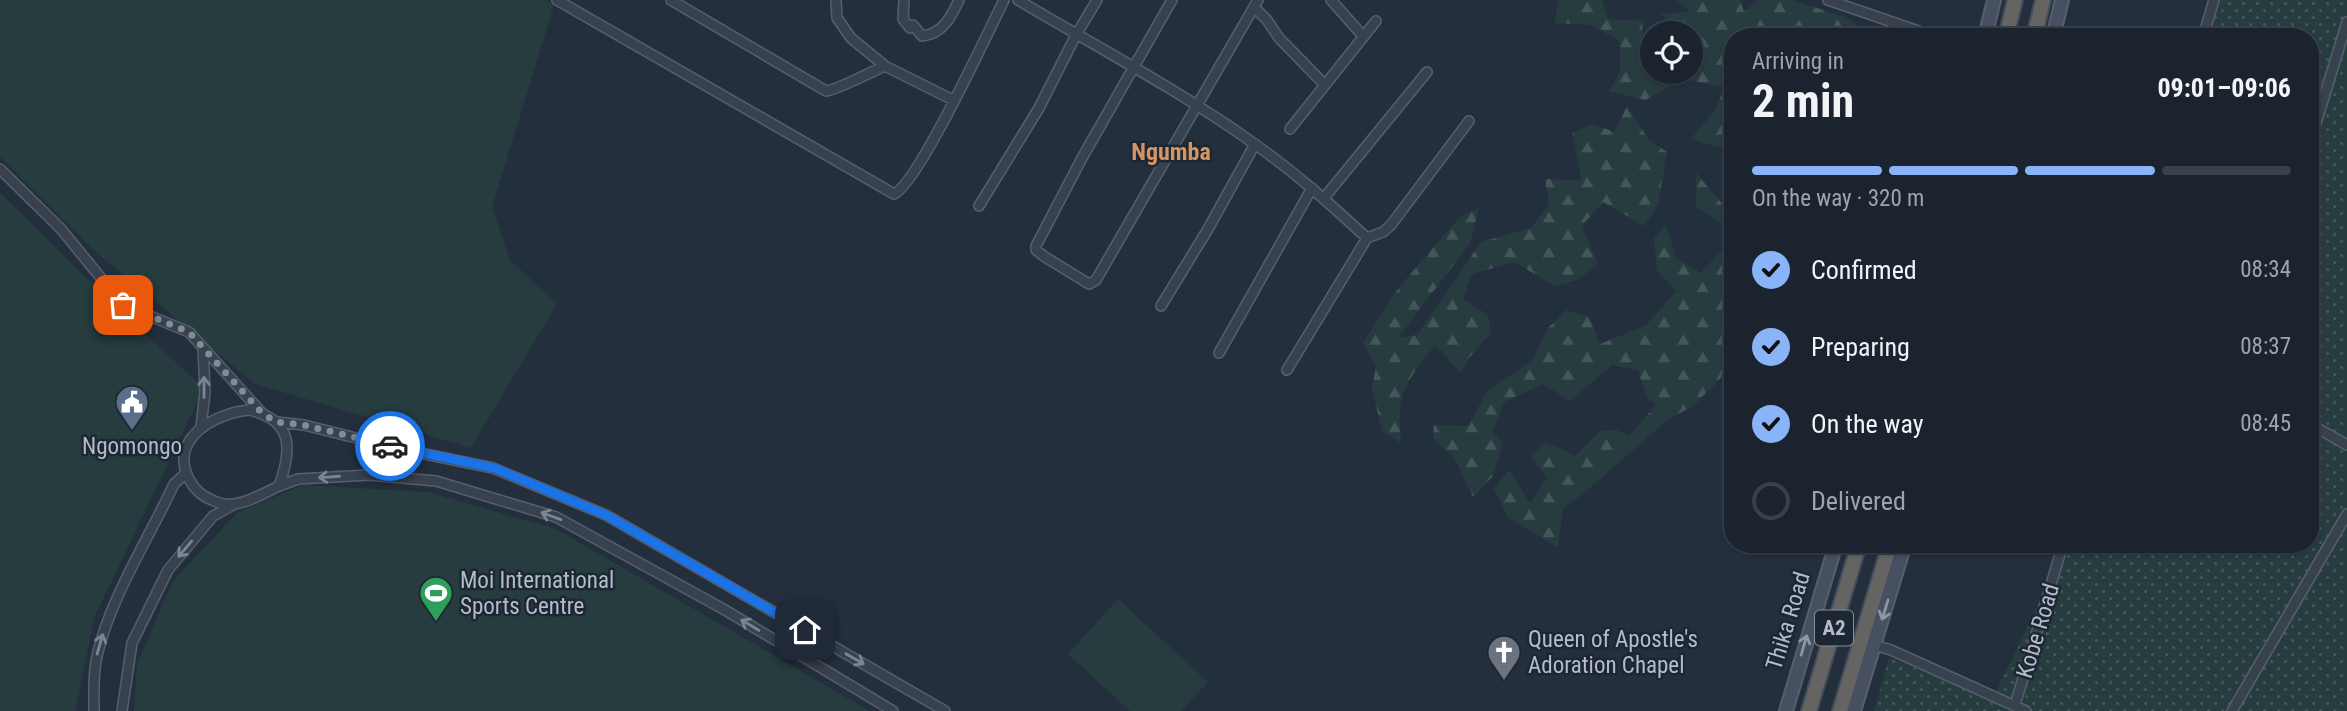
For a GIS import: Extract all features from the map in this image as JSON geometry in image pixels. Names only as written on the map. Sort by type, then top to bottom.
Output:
[{"type":"highway","points":[[2008,28],[2015,0]]},
{"type":"highway","points":[[2036,28],[2043,0]]},
{"type":"highway","name":"Thika Road","points":[[1809,711],[1856,553]]},
{"type":"highway","name":"A2","points":[[1840,711],[1887,553]]},
{"type":"main road","points":[[1987,28],[1994,0]]},
{"type":"main road","points":[[2055,28],[2062,0]]},
{"type":"main road","name":"Thika Road","points":[[1786,711],[1833,553]]},
{"type":"main road","points":[[1854,711],[1902,553]]},
{"type":"street","points":[[671,0],[827,91],[885,66]]},
{"type":"street","points":[[836,0],[837,18],[841,27],[885,66],[953,100]]},
{"type":"street","points":[[904,0],[903,19],[909,28],[913,25],[926,37],[946,24],[960,0]]},
{"type":"street","points":[[559,1],[894,194],[901,191],[927,152],[1004,0]]},
{"type":"street","points":[[1018,0],[1197,106],[1255,144],[1324,198],[1367,238]]},
{"type":"street","points":[[979,206],[1039,108],[1097,0]]},
{"type":"street","points":[[1172,0],[1082,158],[1036,246],[1045,257],[1089,284],[1096,280],[1256,3],[1279,38],[1325,85]]},
{"type":"street","points":[[1331,0],[1363,36]]},
{"type":"street","points":[[1828,0],[1910,28]]},
{"type":"street","points":[[2206,28],[2214,0]]},
{"type":"street","points":[[1290,129],[1376,20]]},
{"type":"street","points":[[2319,114],[2347,22]]},
{"type":"street","points":[[1324,198],[1427,72]]},
{"type":"street","points":[[1287,370],[1367,238],[1384,232],[1391,225],[1469,121]]},
{"type":"street","points":[[1161,306],[1255,144]]},
{"type":"street","points":[[0,169],[61,229],[123,305],[189,332],[262,413],[276,422],[289,443],[286,467],[279,486]]},
{"type":"street","points":[[1219,353],[1312,188]]},
{"type":"street","points":[[201,427],[205,393],[203,346]]},
{"type":"street","points":[[235,504],[219,503],[204,497],[193,487],[183,460],[187,446],[201,427],[230,412],[249,410],[262,413]]},
{"type":"street","points":[[276,422],[304,425],[396,448],[494,468],[606,515],[945,711]]},
{"type":"street","points":[[2319,429],[2347,445]]},
{"type":"street","points":[[94,711],[93,676],[104,631],[174,484],[186,473]]},
{"type":"street","points":[[122,711],[132,643],[168,570],[213,516],[235,504],[298,479],[368,475],[436,481],[556,517],[725,610],[893,711]]},
{"type":"street","points":[[2232,711],[2347,514]]},
{"type":"street","name":"Kobe Road","points":[[2026,711],[2015,705],[2060,553]]},
{"type":"street","points":[[1874,645],[2015,705]]},
{"type":"green space","points":[[0,0],[546,0],[554,5],[492,207],[510,260],[557,304],[471,448],[255,384],[98,254],[0,157]]},
{"type":"green space","points":[[1558,0],[1602,0],[1608,19],[1643,21],[1640,21],[1640,84],[1675,84],[1645,100],[1609,91],[1620,72],[1620,41],[1591,25],[1555,23]]},
{"type":"green space","points":[[1676,0],[1740,0],[1744,12],[1758,0],[1792,0],[1848,18],[1861,28],[1724,28],[1724,87],[1703,83],[1703,21],[1664,21],[1665,17],[1659,14],[1691,12]]},
{"type":"green space","points":[[2210,0],[2347,0],[2347,711],[1874,711],[1889,657],[1992,700],[2057,566],[2061,553],[2319,553],[2319,28],[2202,28]]},
{"type":"green space","points":[[1724,89],[1724,149],[1691,139],[1715,110]]},
{"type":"green space","points":[[1627,106],[1649,140],[1667,152],[1658,205],[1644,226],[1603,202],[1582,226],[1598,264],[1577,280],[1555,286],[1514,262],[1472,274],[1463,299],[1488,315],[1491,333],[1468,359],[1461,373],[1435,345],[1416,369],[1405,389],[1400,411],[1401,443],[1382,431],[1372,388],[1376,366],[1363,343],[1394,294],[1460,217],[1479,208],[1470,243],[1398,338],[1417,335],[1481,242],[1531,228],[1549,205],[1545,179],[1582,180],[1572,133],[1592,124],[1615,132]]},
{"type":"green space","points":[[1696,173],[1724,206],[1724,241],[1721,223],[1696,207]]},
{"type":"green space","points":[[0,193],[204,388],[95,616],[75,711],[0,711]]},
{"type":"green space","points":[[1666,224],[1676,258],[1701,273],[1724,248],[1724,365],[1721,378],[1693,406],[1667,420],[1563,509],[1558,547],[1508,518],[1494,489],[1509,470],[1530,503],[1547,477],[1530,456],[1546,442],[1575,456],[1600,431],[1616,430],[1629,436],[1656,405],[1646,396],[1638,370],[1612,365],[1570,401],[1543,384],[1504,402],[1493,432],[1503,443],[1493,476],[1473,497],[1455,459],[1433,438],[1434,425],[1468,426],[1488,390],[1533,360],[1547,329],[1566,310],[1589,317],[1600,344],[1645,326],[1677,291],[1657,271],[1654,238]]},
{"type":"green space","name":"Moi International Sports Centre","points":[[303,485],[428,492],[556,529],[870,711],[134,711],[137,664],[172,582],[237,513]]},
{"type":"green space","points":[[1118,599],[1208,682],[1181,711],[1130,711],[1068,654]]},
{"type":"way so far","points":[[123,305],[189,332],[262,413],[276,422],[304,425],[390,446]]},
{"type":"place","name":"Ngomongo","points":[[132,432]]},
{"type":"place","name":"Moi International Sports Centre","points":[[436,623]]},
{"type":"place","name":"Queen of Apostle's Adoration Chapel","points":[[1504,682]]},
{"type":"district","name":"Ngumba","points":[[1171,152]]},
{"type":"route","points":[[390,446],[494,468],[606,515],[805,630]]}]
